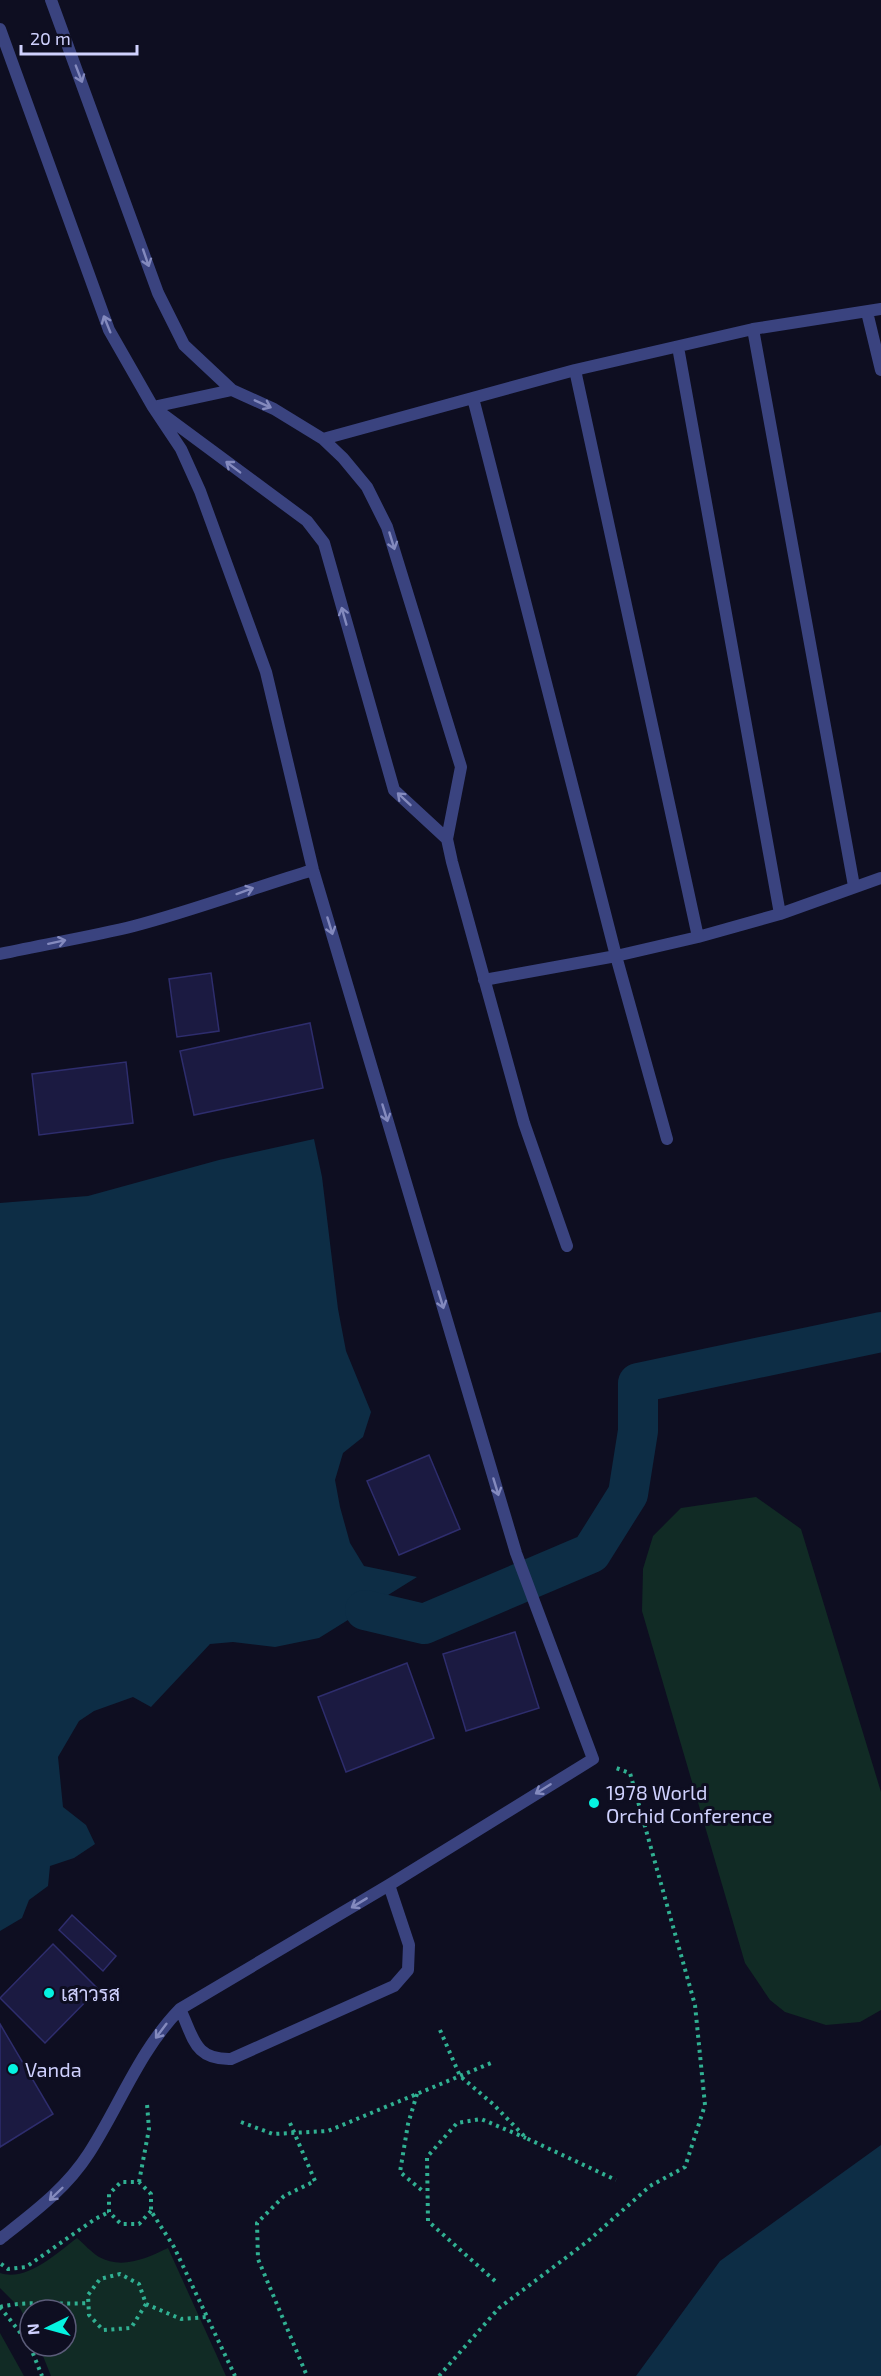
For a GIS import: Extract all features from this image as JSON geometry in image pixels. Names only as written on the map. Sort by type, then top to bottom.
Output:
[{"type":"lane","points":[[51,0],[158,293],[184,345],[232,390],[274,409],[323,440],[343,458],[367,487],[387,527],[461,767],[447,839],[524,1124],[567,1246]]},
{"type":"lane","points":[[0,29],[109,330],[153,407],[181,449],[266,672],[313,870],[516,1553],[593,1759],[180,2010],[160,2031],[133,2074],[89,2154],[65,2185],[44,2205],[0,2239]]},
{"type":"lane","points":[[323,440],[575,370],[753,329],[881,309]]},
{"type":"lane","points":[[867,312],[881,370]]},
{"type":"lane","points":[[753,329],[854,886]]},
{"type":"lane","points":[[678,347],[780,914]]},
{"type":"lane","points":[[575,370],[698,937]]},
{"type":"lane","points":[[153,407],[232,390]]},
{"type":"lane","points":[[473,398],[616,956],[667,1139]]},
{"type":"lane","points":[[153,407],[307,521],[324,543],[394,790],[447,839]]},
{"type":"lane","points":[[0,954],[133,926],[214,903],[252,888],[313,870]]},
{"type":"lane","points":[[484,980],[616,956],[698,937],[780,914],[881,878]]},
{"type":"lane","points":[[180,2010],[200,2052],[216,2059],[231,2059],[394,1986],[408,1970],[409,1945],[389,1885]]},
{"type":"path","points":[[439,2376],[499,2308],[588,2241],[650,2186],[685,2167],[705,2105],[695,2005],[630,1773]]},
{"type":"path","points":[[440,2030],[460,2076],[493,2104],[526,2138]]},
{"type":"path","points":[[241,2122],[273,2134],[328,2131],[491,2063]]},
{"type":"path","points":[[133,2074],[147,2100],[149,2129],[139,2182]]},
{"type":"path","points":[[417,2094],[408,2124],[400,2172],[426,2193]]},
{"type":"path","points":[[495,2281],[428,2221],[426,2157],[457,2123],[481,2119],[616,2181]]},
{"type":"path","points":[[290,2123],[315,2181],[284,2196],[257,2223],[258,2259],[308,2376]]},
{"type":"path","points":[[151,2211],[139,2224],[121,2224],[109,2212],[109,2194],[121,2182],[139,2182],[151,2194],[151,2211],[174,2247],[235,2376]]},
{"type":"path","points":[[0,2264],[8,2269],[26,2267],[95,2219],[109,2212]]},
{"type":"path","points":[[146,2304],[131,2328],[103,2330],[89,2314],[88,2295],[100,2279],[120,2274],[139,2284],[146,2304],[181,2319],[207,2317]]},
{"type":"path","points":[[18,2330],[0,2307],[20,2302],[62,2305],[88,2303]]},
{"type":"path","points":[[35,2358],[42,2376]]},
{"type":"green space","points":[[756,1497],[801,1529],[881,1792],[881,2010],[860,2022],[826,2025],[785,2012],[770,2000],[745,1963],[642,1611],[643,1569],[653,1536],[681,1508]]},
{"type":"green space","points":[[77,2238],[99,2257],[108,2261],[125,2263],[143,2259],[168,2248],[226,2376],[51,2376],[44,2358],[78,2358],[78,2298],[18,2298],[18,2306],[0,2288],[0,2273],[10,2275],[21,2273],[51,2258]]},
{"type":"green space","points":[[0,2333],[24,2376],[0,2376]]},
{"type":"water","points":[[314,1139],[322,1177],[338,1309],[346,1351],[371,1412],[363,1437],[343,1453],[335,1480],[340,1507],[350,1543],[364,1566],[417,1577],[319,1638],[275,1647],[233,1642],[210,1644],[151,1707],[133,1697],[94,1711],[79,1721],[58,1757],[63,1807],[86,1825],[95,1844],[74,1858],[50,1866],[48,1886],[29,1900],[22,1918],[0,1931],[0,1203],[88,1196],[219,1160]]},
{"type":"water","points":[[881,2145],[881,2376],[636,2376],[720,2261]]},
{"type":"building","points":[[211,973],[219,1031],[177,1037],[169,979]]},
{"type":"building","points":[[310,1023],[323,1088],[194,1115],[180,1051]]},
{"type":"building","points":[[126,1062],[133,1123],[39,1135],[32,1074]]},
{"type":"building","points":[[429,1455],[460,1529],[399,1555],[367,1481]]},
{"type":"building","points":[[515,1632],[539,1708],[466,1731],[443,1654]]},
{"type":"building","points":[[407,1663],[434,1738],[346,1772],[318,1697]]},
{"type":"building","points":[[72,1915],[116,1956],[103,1971],[59,1930]]},
{"type":"building","name":"เสาวรส","points":[[53,1944],[98,1989],[45,2043],[0,1998]]},
{"type":"building","name":"Vanda","points":[[0,2024],[53,2114],[0,2147]]},
{"type":"waterway","points":[[365,1610],[424,1624],[591,1553],[628,1494],[638,1431],[638,1383],[881,1332]]},
{"type":"place","name":"1978 World Orchid Conference","points":[[594,1803]]},
{"type":"place","name":"เสาวรส","points":[[49,1993]]},
{"type":"place","name":"Vanda","points":[[13,2069]]}]
